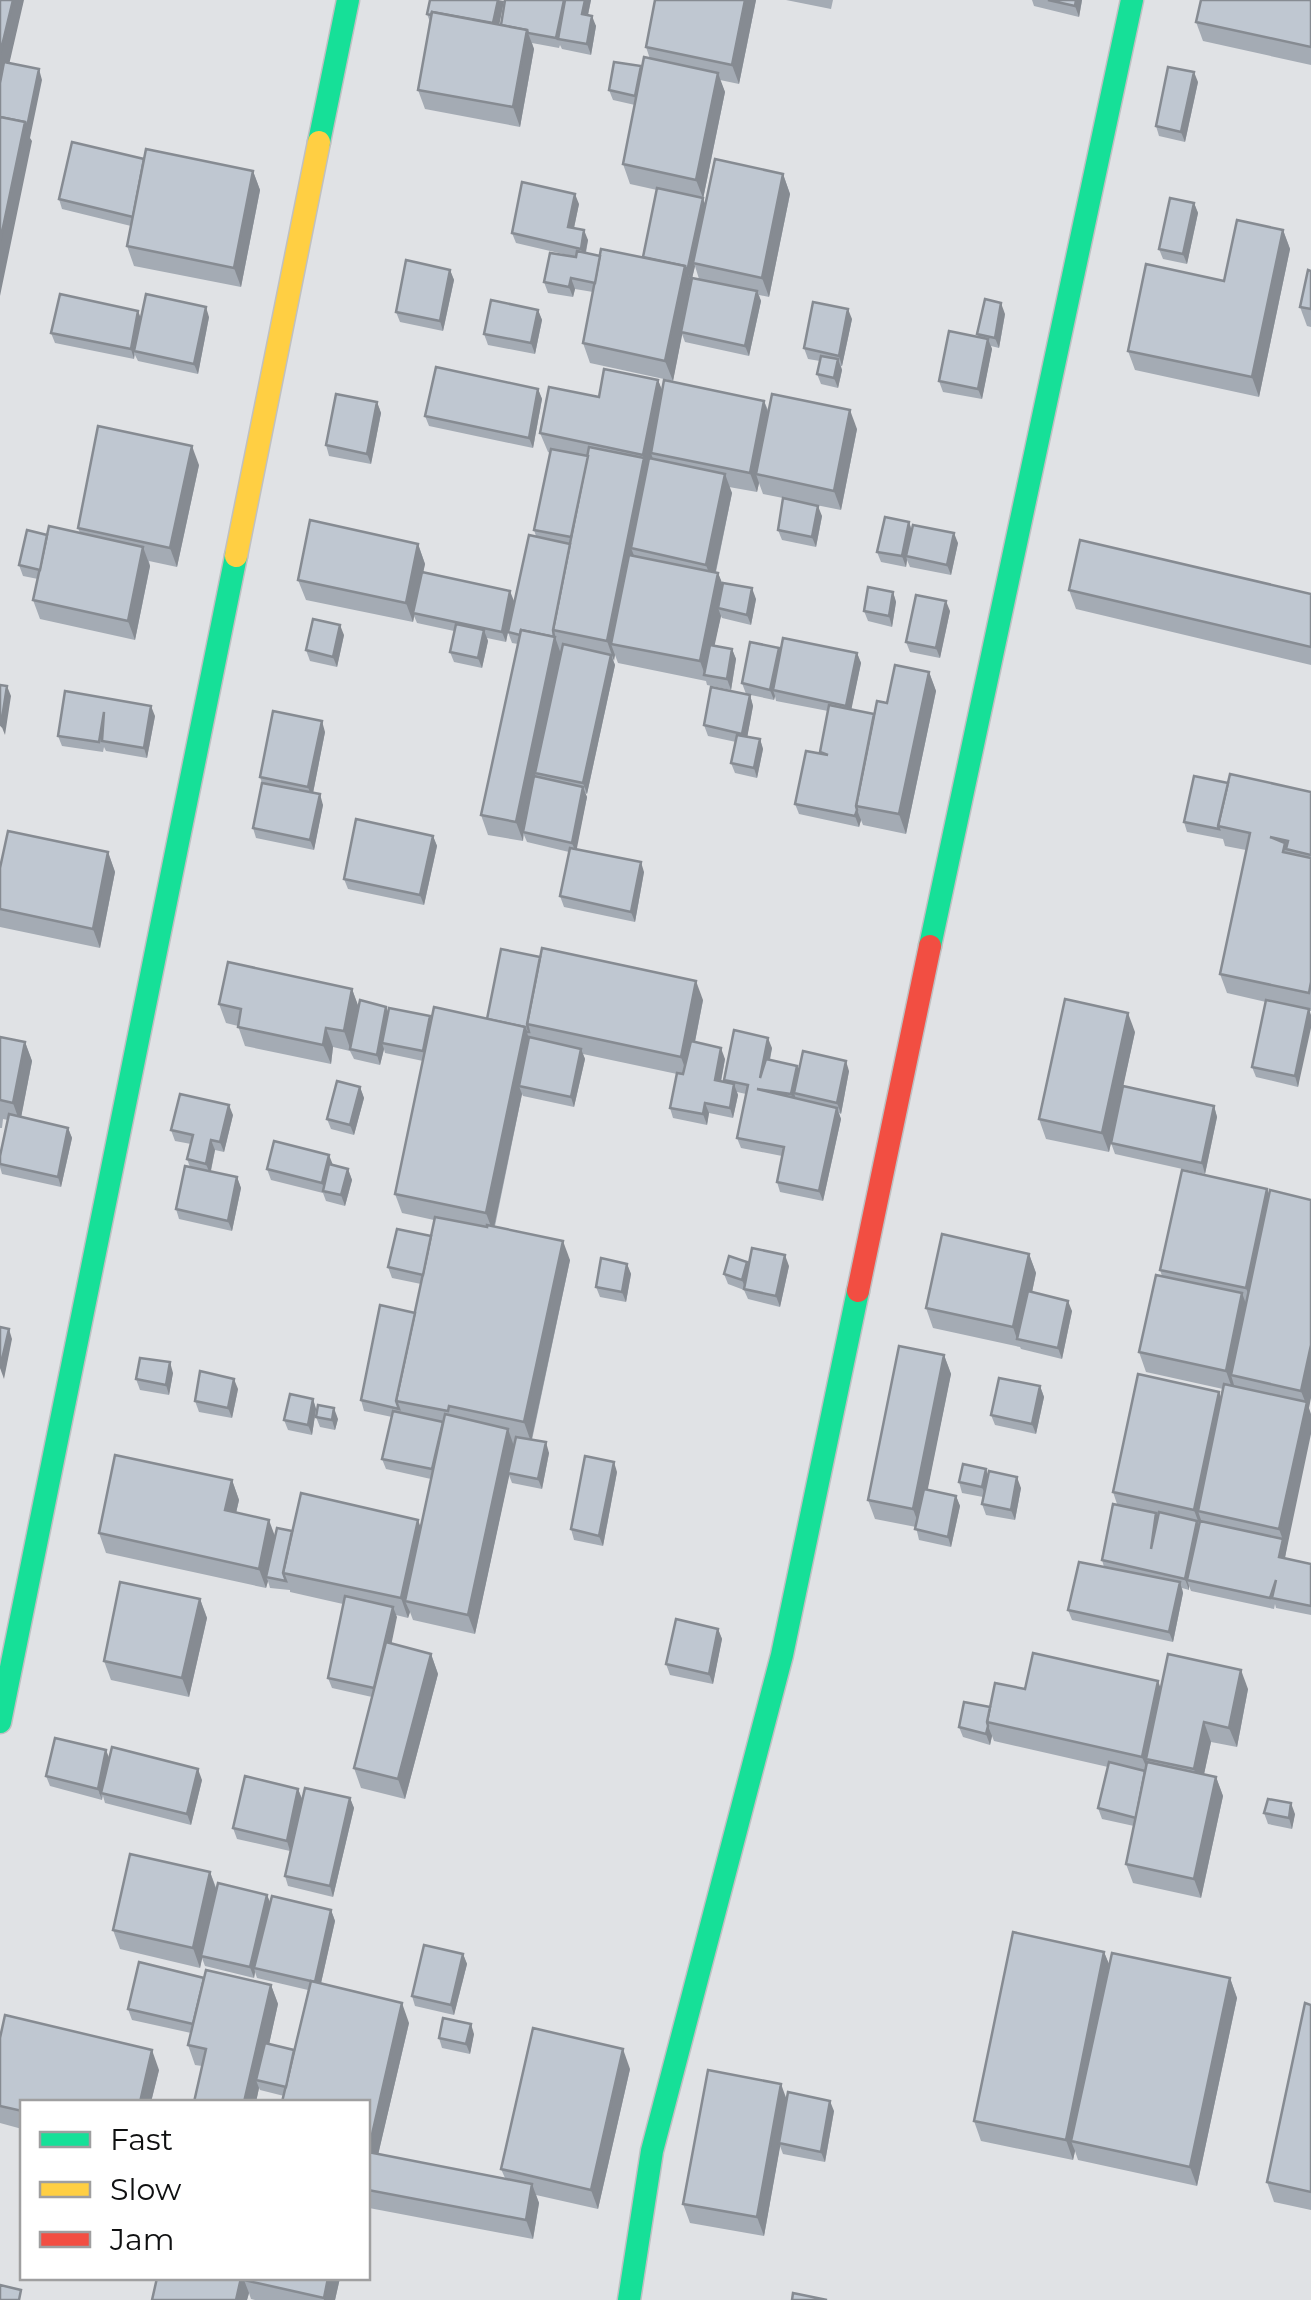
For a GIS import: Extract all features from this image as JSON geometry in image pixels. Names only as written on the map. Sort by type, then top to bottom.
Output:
[{"type":"street","points":[[0,1722],[348,0]]},
{"type":"street","points":[[630,2300],[652,2150],[782,1655],[1132,0]]},
{"type":"building","points":[[0,0],[13,0],[0,54]]},
{"type":"building","points":[[430,0],[498,0],[493,23],[427,14]]},
{"type":"building","points":[[505,0],[564,0],[556,38],[501,25]]},
{"type":"building","points":[[565,0],[585,0],[582,14],[592,16],[587,44],[558,39]]},
{"type":"building","points":[[655,0],[745,0],[732,65],[646,47]]},
{"type":"building","points":[[1048,0],[1076,0],[1075,6]]},
{"type":"building","points":[[1201,0],[1311,0],[1311,47],[1196,22]]},
{"type":"building","points":[[432,12],[527,30],[513,107],[418,90]]},
{"type":"building","points":[[644,57],[718,73],[696,180],[623,164]]},
{"type":"building","points":[[4,62],[39,69],[27,127],[25,122],[0,117]]},
{"type":"building","points":[[614,62],[641,66],[635,96],[609,90]]},
{"type":"building","points":[[1168,67],[1194,72],[1181,132],[1156,126]]},
{"type":"building","points":[[0,117],[25,122],[0,242]]},
{"type":"building","points":[[72,142],[144,159],[133,217],[59,199]]},
{"type":"building","points":[[146,149],[253,171],[234,268],[127,246]]},
{"type":"building","points":[[715,159],[783,174],[762,278],[693,263]]},
{"type":"building","points":[[522,182],[575,194],[568,227],[584,230],[581,249],[512,233]]},
{"type":"building","points":[[657,188],[703,198],[687,272],[685,266],[643,257]]},
{"type":"building","points":[[1170,198],[1194,203],[1183,254],[1159,249]]},
{"type":"building","points":[[1237,220],[1283,230],[1252,377],[1128,351],[1146,264],[1224,281]]},
{"type":"building","points":[[601,249],[685,266],[665,361],[583,343]]},
{"type":"building","points":[[577,251],[600,256],[595,283],[571,278],[569,287],[544,282],[550,253],[576,257]]},
{"type":"building","points":[[406,260],[450,270],[440,321],[396,312]]},
{"type":"building","points":[[1308,270],[1311,271],[1311,309],[1300,307]]},
{"type":"building","points":[[692,278],[757,291],[745,346],[681,332]]},
{"type":"building","points":[[60,294],[138,311],[131,349],[51,333]]},
{"type":"building","points":[[146,294],[206,307],[194,364],[134,351]]},
{"type":"building","points":[[985,299],[1001,303],[995,338],[977,334]]},
{"type":"building","points":[[491,300],[538,310],[531,343],[484,334]]},
{"type":"building","points":[[813,302],[848,309],[839,356],[804,348]]},
{"type":"building","points":[[949,331],[988,339],[978,389],[939,381]]},
{"type":"building","points":[[821,356],[838,359],[834,378],[817,374]]},
{"type":"building","points":[[436,367],[538,389],[529,438],[425,416]]},
{"type":"building","points":[[604,369],[658,380],[643,455],[540,433],[549,387],[599,397]]},
{"type":"building","points":[[664,380],[764,401],[750,473],[651,453]]},
{"type":"building","points":[[336,394],[377,402],[367,454],[326,445]]},
{"type":"building","points":[[772,394],[850,410],[834,491],[756,474]]},
{"type":"building","points":[[98,426],[192,446],[170,548],[78,528]]},
{"type":"building","points":[[589,447],[644,458],[607,641],[553,630]]},
{"type":"building","points":[[551,449],[588,456],[571,537],[534,530]]},
{"type":"building","points":[[649,458],[725,474],[706,565],[631,548]]},
{"type":"building","points":[[783,498],[818,506],[812,537],[778,530]]},
{"type":"building","points":[[885,517],[909,522],[902,556],[877,552]]},
{"type":"building","points":[[310,520],[418,544],[406,603],[298,580]]},
{"type":"building","points":[[913,525],[954,533],[947,565],[906,556]]},
{"type":"building","points":[[49,526],[143,547],[128,621],[33,600]]},
{"type":"building","points":[[27,530],[47,535],[40,570],[19,565]]},
{"type":"building","points":[[529,535],[570,544],[554,637],[521,630],[520,635],[508,632]]},
{"type":"building","points":[[1080,540],[1311,594],[1311,647],[1069,590]]},
{"type":"building","points":[[629,555],[718,573],[700,661],[611,644]]},
{"type":"building","points":[[422,572],[510,591],[502,632],[413,613]]},
{"type":"building","points":[[723,583],[752,588],[747,615],[718,608]]},
{"type":"building","points":[[868,587],[893,592],[889,616],[864,611]]},
{"type":"building","points":[[916,595],[946,601],[936,648],[906,642]]},
{"type":"building","points":[[313,619],[340,625],[333,657],[306,650]]},
{"type":"building","points":[[456,624],[484,630],[478,658],[450,652]]},
{"type":"building","points":[[521,630],[555,637],[516,822],[481,815]]},
{"type":"building","points":[[783,638],[857,653],[846,706],[773,690]]},
{"type":"building","points":[[750,642],[779,648],[770,690],[742,683]]},
{"type":"building","points":[[563,644],[611,655],[583,783],[535,773]]},
{"type":"building","points":[[710,645],[732,649],[727,679],[704,675]]},
{"type":"building","points":[[895,665],[929,672],[899,814],[856,806],[877,701],[887,703]]},
{"type":"building","points":[[0,685],[7,686],[1,725],[0,724]]},
{"type":"building","points":[[711,687],[750,695],[742,734],[704,725]]},
{"type":"building","points":[[65,691],[151,706],[144,748],[102,741],[104,712],[99,742],[58,736]]},
{"type":"building","points":[[829,705],[874,714],[855,816],[795,804],[806,751],[828,755],[820,752]]},
{"type":"building","points":[[273,711],[322,721],[308,787],[260,777]]},
{"type":"building","points":[[737,735],[760,739],[754,768],[731,763]]},
{"type":"building","points":[[1230,774],[1311,792],[1311,855],[1286,849],[1288,841],[1270,837],[1285,843],[1283,852],[1311,858],[1309,993],[1220,974],[1250,833],[1218,826]]},
{"type":"building","points":[[534,776],[583,787],[572,843],[523,832]]},
{"type":"building","points":[[1194,776],[1228,783],[1219,829],[1184,822]]},
{"type":"building","points":[[262,783],[320,794],[310,840],[253,828]]},
{"type":"building","points":[[356,819],[433,836],[420,895],[344,879]]},
{"type":"building","points":[[8,831],[108,852],[93,929],[0,909],[0,868]]},
{"type":"building","points":[[570,848],[641,862],[631,912],[560,896]]},
{"type":"building","points":[[542,948],[696,981],[681,1057],[527,1024]]},
{"type":"building","points":[[501,949],[540,957],[527,1024],[529,1032],[525,1027],[487,1019]]},
{"type":"building","points":[[228,962],[352,989],[344,1031],[326,1028],[323,1045],[238,1027],[241,1009],[219,1004]]},
{"type":"building","points":[[1065,999],[1128,1013],[1102,1133],[1039,1119]]},
{"type":"building","points":[[360,1000],[386,1007],[377,1055],[350,1049]]},
{"type":"building","points":[[1266,1000],[1309,1009],[1295,1076],[1252,1067]]},
{"type":"building","points":[[434,1007],[525,1027],[486,1213],[395,1194]]},
{"type":"building","points":[[389,1008],[430,1016],[423,1051],[382,1043]]},
{"type":"building","points":[[734,1030],[768,1038],[760,1078],[766,1059],[797,1066],[791,1094],[757,1089],[837,1108],[819,1191],[777,1182],[784,1147],[737,1138],[748,1085],[724,1080]]},
{"type":"building","points":[[0,1037],[25,1042],[13,1103],[0,1100]]},
{"type":"building","points":[[529,1037],[581,1049],[571,1097],[519,1086]]},
{"type":"building","points":[[691,1041],[721,1048],[715,1080],[734,1084],[730,1108],[705,1103],[703,1114],[670,1108],[677,1073],[683,1074]]},
{"type":"building","points":[[803,1051],[846,1061],[837,1103],[794,1093]]},
{"type":"building","points":[[337,1081],[360,1087],[350,1125],[327,1119]]},
{"type":"building","points":[[1123,1086],[1214,1106],[1202,1163],[1111,1143]]},
{"type":"building","points":[[180,1094],[229,1105],[220,1142],[211,1140],[206,1164],[187,1159],[193,1135],[171,1130]]},
{"type":"building","points":[[9,1114],[68,1128],[58,1177],[0,1164]]},
{"type":"building","points":[[274,1141],[329,1155],[322,1183],[267,1169]]},
{"type":"building","points":[[329,1164],[348,1169],[341,1195],[323,1191]]},
{"type":"building","points":[[185,1166],[237,1177],[228,1221],[176,1209]]},
{"type":"building","points":[[1182,1170],[1267,1189],[1246,1288],[1160,1270]]},
{"type":"building","points":[[1270,1190],[1311,1200],[1311,1345],[1301,1391],[1231,1375]]},
{"type":"building","points":[[435,1217],[563,1241],[524,1422],[449,1406],[448,1411],[396,1401]]},
{"type":"building","points":[[397,1229],[431,1236],[423,1275],[388,1267]]},
{"type":"building","points":[[942,1234],[1029,1254],[1013,1327],[926,1308]]},
{"type":"building","points":[[752,1248],[785,1255],[776,1296],[744,1289]]},
{"type":"building","points":[[729,1256],[747,1262],[742,1280],[724,1274]]},
{"type":"building","points":[[601,1258],[627,1264],[622,1292],[596,1287]]},
{"type":"building","points":[[1156,1275],[1242,1293],[1226,1371],[1139,1352]]},
{"type":"building","points":[[1028,1291],[1068,1301],[1058,1348],[1017,1339]]},
{"type":"building","points":[[380,1305],[415,1313],[396,1401],[399,1409],[361,1400]]},
{"type":"building","points":[[0,1327],[9,1329],[0,1368]]},
{"type":"building","points":[[899,1346],[944,1355],[913,1509],[868,1500]]},
{"type":"building","points":[[140,1358],[170,1362],[166,1385],[136,1379]]},
{"type":"building","points":[[200,1371],[234,1379],[228,1408],[195,1401]]},
{"type":"building","points":[[1138,1374],[1219,1392],[1194,1510],[1113,1492]]},
{"type":"building","points":[[999,1378],[1040,1386],[1032,1424],[991,1415]]},
{"type":"building","points":[[1224,1384],[1307,1402],[1279,1529],[1198,1511]]},
{"type":"building","points":[[290,1394],[313,1399],[308,1425],[284,1420]]},
{"type":"building","points":[[318,1405],[334,1408],[332,1420],[316,1417]]},
{"type":"building","points":[[393,1411],[443,1422],[432,1469],[382,1459]]},
{"type":"building","points":[[445,1414],[508,1429],[468,1615],[405,1601]]},
{"type":"building","points":[[516,1437],[546,1442],[538,1479],[508,1473]]},
{"type":"building","points":[[115,1455],[232,1480],[225,1510],[269,1520],[259,1569],[99,1533]]},
{"type":"building","points":[[585,1456],[614,1462],[599,1536],[571,1529]]},
{"type":"building","points":[[963,1464],[986,1469],[982,1487],[959,1482]]},
{"type":"building","points":[[989,1471],[1017,1477],[1011,1510],[982,1504]]},
{"type":"building","points":[[924,1489],[956,1496],[948,1537],[915,1529]]},
{"type":"building","points":[[301,1493],[418,1520],[401,1598],[283,1573]]},
{"type":"building","points":[[1113,1504],[1156,1513],[1151,1549],[1159,1512],[1197,1521],[1185,1579],[1102,1560]]},
{"type":"building","points":[[1200,1521],[1283,1539],[1279,1557],[1311,1564],[1311,1606],[1272,1598],[1276,1580],[1270,1598],[1187,1580]]},
{"type":"building","points":[[277,1528],[292,1531],[283,1573],[286,1581],[266,1577]]},
{"type":"building","points":[[1079,1562],[1180,1582],[1169,1632],[1068,1610]]},
{"type":"building","points":[[120,1582],[200,1599],[182,1678],[104,1661]]},
{"type":"building","points":[[345,1596],[393,1607],[374,1688],[328,1678]]},
{"type":"building","points":[[676,1619],[718,1629],[709,1674],[666,1664]]},
{"type":"building","points":[[386,1642],[431,1654],[398,1779],[354,1768]]},
{"type":"building","points":[[1033,1653],[1158,1681],[1142,1757],[987,1722],[995,1683],[1025,1689]]},
{"type":"building","points":[[1168,1654],[1241,1670],[1229,1728],[1204,1722],[1194,1769],[1146,1759]]},
{"type":"building","points":[[964,1702],[990,1707],[986,1734],[959,1727]]},
{"type":"building","points":[[55,1738],[106,1750],[98,1789],[46,1776]]},
{"type":"building","points":[[112,1747],[198,1769],[187,1814],[101,1793]]},
{"type":"building","points":[[1109,1762],[1145,1771],[1136,1818],[1098,1808]]},
{"type":"building","points":[[1147,1762],[1216,1777],[1194,1879],[1126,1864]]},
{"type":"building","points":[[245,1776],[298,1789],[287,1841],[233,1828]]},
{"type":"building","points":[[305,1788],[350,1798],[330,1886],[285,1876]]},
{"type":"building","points":[[1268,1799],[1291,1803],[1289,1818],[1264,1813]]},
{"type":"building","points":[[130,1854],[210,1872],[193,1948],[113,1930]]},
{"type":"building","points":[[218,1883],[267,1895],[250,1967],[201,1956]]},
{"type":"building","points":[[272,1896],[331,1910],[315,1982],[254,1968]]},
{"type":"building","points":[[1013,1932],[1104,1952],[1066,2140],[974,2121]]},
{"type":"building","points":[[424,1945],[463,1954],[451,2005],[412,1996]]},
{"type":"building","points":[[1112,1953],[1230,1978],[1190,2167],[1071,2141]]},
{"type":"building","points":[[139,1962],[204,1978],[193,2024],[128,2009]]},
{"type":"building","points":[[206,1970],[271,1985],[244,2100],[194,2100],[206,2049],[188,2045]]},
{"type":"building","points":[[311,1981],[402,2003],[370,2143],[370,2100],[282,2100]]},
{"type":"building","points":[[1305,2003],[1311,2005],[1311,2192],[1267,2182]]},
{"type":"building","points":[[5,2015],[152,2050],[140,2100],[20,2100],[20,2111],[0,2106],[0,2038]]},
{"type":"building","points":[[443,2018],[471,2024],[466,2044],[439,2038]]},
{"type":"building","points":[[533,2028],[623,2049],[591,2190],[501,2169]]},
{"type":"building","points":[[265,2043],[294,2050],[286,2087],[256,2080]]},
{"type":"building","points":[[708,2070],[781,2084],[757,2217],[683,2204]]},
{"type":"building","points":[[788,2092],[830,2101],[821,2152],[779,2143]]},
{"type":"building","points":[[370,2152],[532,2184],[526,2220],[370,2190]]},
{"type":"building","points":[[157,2280],[241,2280],[236,2300],[152,2300]]},
{"type":"building","points":[[244,2280],[328,2280],[324,2298]]},
{"type":"building","points":[[0,2285],[21,2290],[19,2300],[0,2300]]},
{"type":"building","points":[[793,2293],[827,2300],[792,2300]]},
{"type":"traffic: fast","points":[[319,142],[348,0]]},
{"type":"traffic: fast","points":[[930,946],[1132,0]]},
{"type":"traffic: fast","points":[[0,1722],[236,556]]},
{"type":"traffic: fast","points":[[629,2300],[652,2151],[782,1655],[858,1291]]},
{"type":"traffic: slow","points":[[236,556],[319,142]]},
{"type":"traffic: jam","points":[[858,1291],[930,946]]}]
